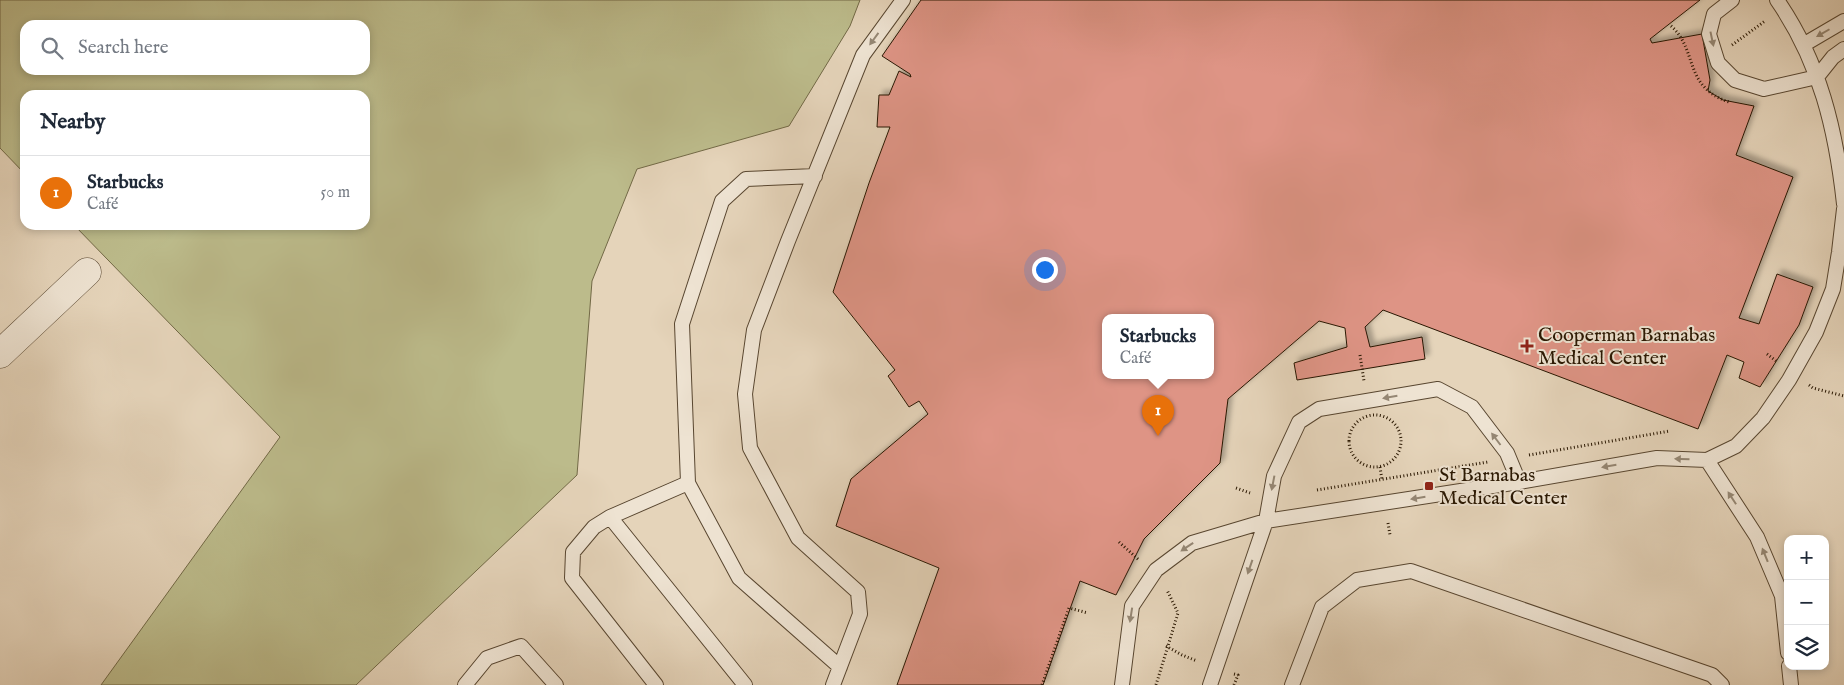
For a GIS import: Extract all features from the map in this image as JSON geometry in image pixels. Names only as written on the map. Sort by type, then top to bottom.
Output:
[{"type":"street","points":[[0,354],[87,272]]},
{"type":"lane","points":[[833,685],[860,614],[858,592],[798,538],[750,448],[745,394],[754,330],[863,55],[903,0]]},
{"type":"lane","points":[[1732,0],[1714,14],[1709,34],[1718,64],[1734,80],[1764,89],[1817,77],[1833,58],[1844,49]]},
{"type":"lane","points":[[1780,4],[1811,59],[1829,113],[1839,158],[1844,204]]},
{"type":"lane","points":[[1803,45],[1844,21]]},
{"type":"lane","points":[[815,176],[746,179],[722,201],[682,324],[688,483],[739,578],[840,667]]},
{"type":"lane","points":[[1122,685],[1132,606],[1156,570],[1192,543],[1266,521],[1518,482],[1657,458],[1707,460],[1736,446],[1763,418],[1816,332],[1833,289],[1844,209]]},
{"type":"lane","points":[[1210,685],[1266,521],[1274,476],[1299,422],[1319,409],[1438,389],[1472,407],[1507,453],[1518,482]]},
{"type":"lane","points":[[1707,460],[1757,537],[1782,596],[1785,625]]},
{"type":"lane","points":[[656,685],[572,578],[573,552],[594,527],[610,517],[688,483]]},
{"type":"lane","points":[[610,517],[745,685]]},
{"type":"lane","points":[[1292,685],[1322,607],[1357,580],[1411,571],[1712,675],[1722,685]]},
{"type":"lane","points":[[465,685],[486,658],[521,646],[556,685]]},
{"type":"lane","points":[[1789,670],[1791,685]]},
{"type":"path","points":[[1690,62],[1736,43],[1780,4]]},
{"type":"path","points":[[1792,373],[1813,388],[1844,396]]},
{"type":"path","points":[[1370,416],[1383,416],[1392,421],[1401,436],[1398,454],[1393,461],[1385,466],[1376,468],[1360,464],[1350,451],[1348,443],[1353,427],[1358,421],[1370,416]]},
{"type":"path","points":[[1315,490],[1670,431]]},
{"type":"path","points":[[1236,488],[1270,499]]},
{"type":"path","points":[[1119,542],[1162,581],[1178,613],[1156,685]]},
{"type":"path","points":[[1042,685],[1069,608],[1088,613]]},
{"type":"shaded area","points":[[0,0],[860,0],[850,26],[789,126],[637,169],[592,281],[577,475],[356,685],[101,685],[280,437],[79,230],[370,230],[370,90],[20,90],[20,169],[0,148]]},
{"type":"building","name":"Cooperman Barnabas Medical Center","points":[[921,0],[1700,0],[1650,39],[1652,43],[1702,34],[1710,80],[1708,91],[1723,100],[1754,106],[1736,155],[1793,177],[1739,318],[1759,324],[1777,274],[1813,287],[1799,325],[1760,387],[1739,378],[1744,362],[1727,355],[1698,429],[1383,310],[1365,327],[1370,347],[1422,337],[1425,359],[1297,380],[1294,363],[1347,347],[1345,328],[1319,321],[1228,399],[1220,463],[1144,539],[1116,595],[1080,581],[1043,685],[897,685],[939,568],[836,526],[851,479],[928,414],[919,401],[909,407],[888,376],[895,370],[833,292],[869,183],[890,127],[877,127],[879,95],[889,95],[899,71],[911,77],[910,74],[882,56]]},
{"type":"place","name":"Cooperman Barnabas Medical Center","points":[[1527,346]]},
{"type":"place","name":"Starbucks","points":[[1158,436]]},
{"type":"place","name":"St Barnabas Medical Center","points":[[1429,486]]}]
